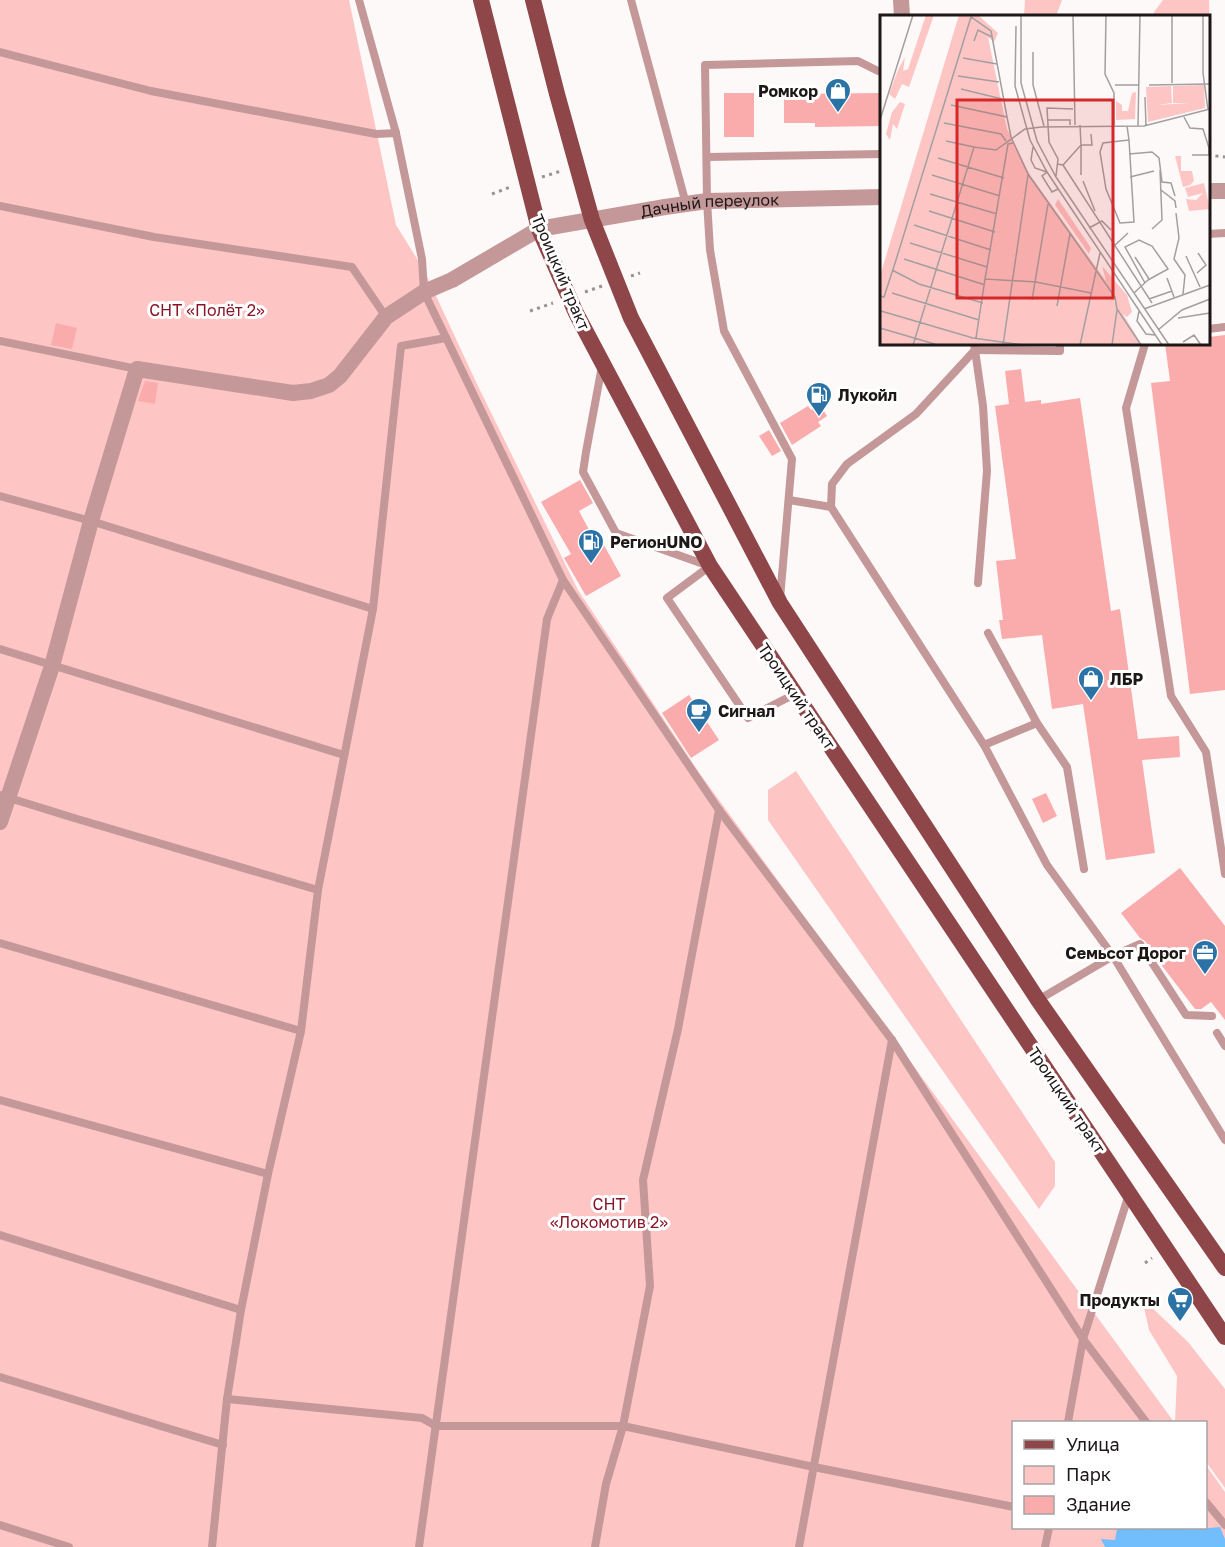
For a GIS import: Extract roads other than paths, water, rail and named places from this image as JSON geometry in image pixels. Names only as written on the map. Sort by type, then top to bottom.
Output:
[{"type":"main road","name":"Троицкий тракт","points":[[481,0],[539,229],[576,313],[710,566],[1225,1337]]},
{"type":"main road","name":"Троицкий тракт","points":[[533,0],[592,220],[631,318],[780,603],[1038,1000],[1225,1268]]},
{"type":"street","points":[[901,0],[902,15]]},
{"type":"street","name":"Дачный переулок","points":[[539,229],[707,201],[880,197]]},
{"type":"street","points":[[0,822],[4,796],[52,666],[91,521],[137,369],[293,393],[311,391],[329,385],[340,376],[386,316],[424,292],[452,280],[539,229]]},
{"type":"lane","points":[[359,0],[396,133],[422,259],[424,292],[563,580],[719,810],[892,1040],[1083,1339],[1145,1421]]},
{"type":"lane","points":[[631,0],[686,204]]},
{"type":"lane","points":[[0,52],[151,92],[376,134],[396,133]]},
{"type":"lane","points":[[780,603],[792,459],[724,331],[710,250],[705,65],[858,61],[880,71]]},
{"type":"lane","points":[[707,156],[880,154]]},
{"type":"lane","points":[[0,206],[154,237],[352,267],[386,316]]},
{"type":"lane","points":[[1210,234],[1225,233]]},
{"type":"lane","points":[[1210,329],[1225,327]]},
{"type":"lane","points":[[212,1547],[227,1399],[241,1310],[300,1031],[318,890],[373,609],[401,346],[446,338]]},
{"type":"lane","points":[[0,341],[137,369]]},
{"type":"lane","points":[[974,347],[1060,351],[1060,345]]},
{"type":"lane","points":[[1145,345],[1126,408],[1171,696],[1206,752],[1225,874]]},
{"type":"lane","points":[[974,347],[916,414],[847,464],[832,484],[831,507],[984,745],[1047,865],[1113,956],[1225,1140]]},
{"type":"lane","points":[[974,347],[983,406],[987,471],[978,583]]},
{"type":"lane","points":[[603,363],[584,472],[616,533],[710,566]]},
{"type":"lane","points":[[0,496],[91,521],[373,609]]},
{"type":"lane","points":[[789,500],[831,507]]},
{"type":"lane","points":[[710,566],[667,598],[748,718],[795,694]]},
{"type":"lane","points":[[418,1547],[547,619],[563,580]]},
{"type":"lane","points":[[988,633],[1037,723],[1067,767],[1084,869]]},
{"type":"lane","points":[[0,649],[344,755]]},
{"type":"lane","points":[[984,745],[1037,723]]},
{"type":"lane","points":[[4,796],[74,819],[318,890]]},
{"type":"lane","points":[[595,1547],[606,1484],[623,1425],[650,1286],[643,1180],[678,1029],[719,810]]},
{"type":"lane","points":[[0,943],[300,1031]]},
{"type":"lane","points":[[1038,1000],[1113,956],[1140,944],[1186,1015],[1212,1016]]},
{"type":"lane","points":[[1217,1034],[1225,1046]]},
{"type":"lane","points":[[799,1547],[892,1040]]},
{"type":"lane","points":[[0,1100],[268,1174]]},
{"type":"lane","points":[[1068,1421],[1083,1339],[1129,1194]]},
{"type":"lane","points":[[0,1235],[241,1310]]},
{"type":"lane","points":[[0,1377],[223,1445]]},
{"type":"lane","points":[[227,1399],[422,1418],[436,1425],[623,1425],[814,1467],[1012,1507]]},
{"type":"lane","points":[[1207,1503],[1225,1525]]},
{"type":"lane","points":[[0,1525],[69,1547]]},
{"type":"lane","points":[[1046,1547],[1049,1529]]},
{"type":"water","points":[[1220,1527],[1225,1539],[1225,1547],[1105,1547],[1101,1539],[1115,1540],[1117,1529]]},
{"type":"place","name":"Ромкор","points":[[838,114]]},
{"type":"place","name":"Лукойл","points":[[819,418]]},
{"type":"place","name":"РегионUNO","points":[[591,565]]},
{"type":"place","name":"ЛБР","points":[[1091,702]]},
{"type":"place","name":"Сигнал","points":[[699,734]]},
{"type":"place","name":"Семьсот Дорог","points":[[1205,976]]},
{"type":"place","name":"Продукты","points":[[1180,1323]]},
{"type":"park label","name":"СНТ «Полёт 2»","points":[[207,310]]},
{"type":"park label","name":"СНТ «Локомотив 2»","points":[[609,1213]]}]
